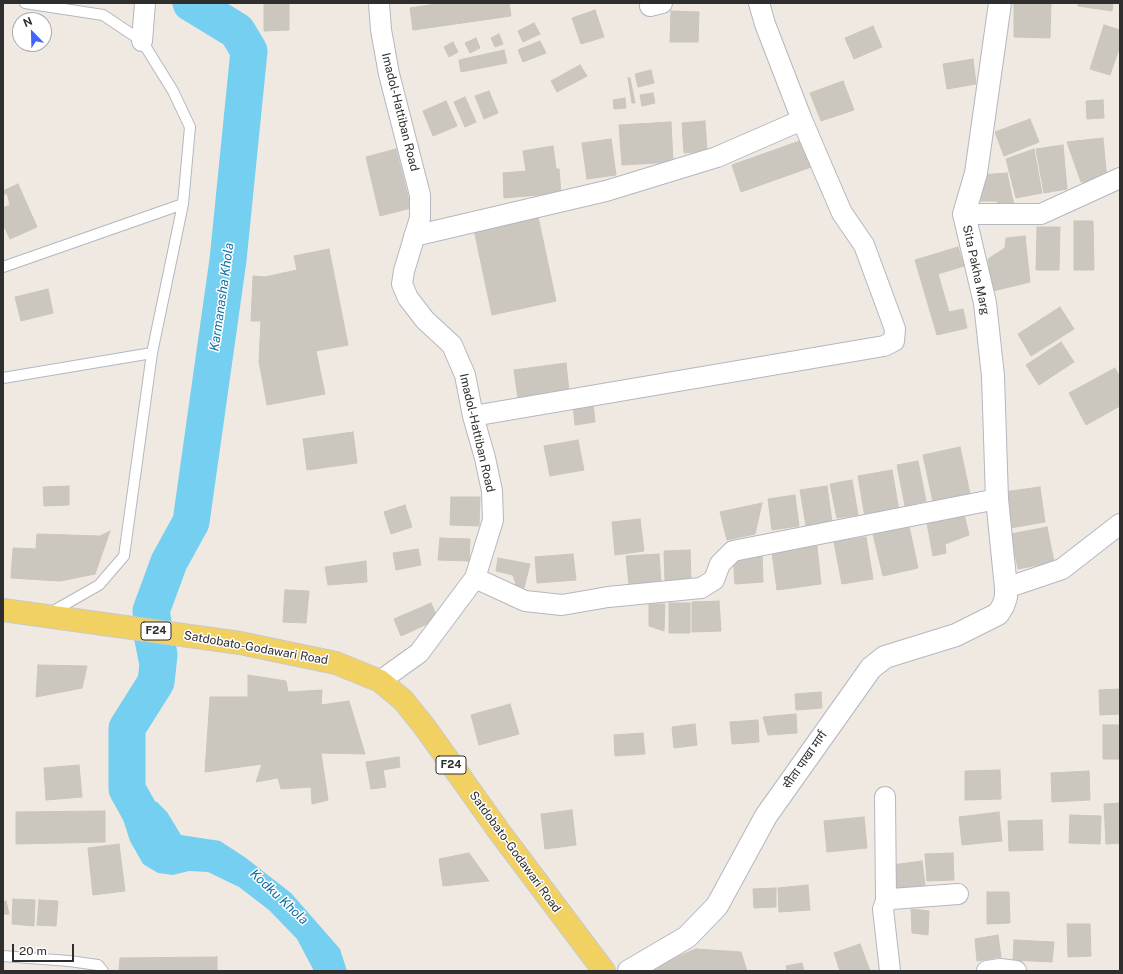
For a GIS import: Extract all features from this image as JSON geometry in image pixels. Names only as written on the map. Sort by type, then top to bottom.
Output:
[{"type":"main road","name":"Satdobato-Godawari Road","points":[[3,610],[240,643],[336,663],[380,681],[403,700],[424,726],[501,834],[604,971]]},
{"type":"street","name":"Imadol-Hattiban Road","points":[[379,3],[389,74],[420,195],[420,218],[404,271],[402,284],[408,298],[425,320],[452,346],[465,375],[473,416],[485,458],[492,492],[493,520],[475,578],[419,653],[380,681]]},
{"type":"street","points":[[473,416],[884,346],[894,341],[896,329],[864,245],[842,213],[802,120],[765,24],[759,3]]},
{"type":"street","name":"Sita Pakha Marg","points":[[1000,3],[976,173],[964,214],[985,303],[995,415],[997,499],[1006,588]]},
{"type":"street","points":[[142,41],[144,10]]},
{"type":"street","points":[[414,236],[606,191],[717,157],[802,120]]},
{"type":"street","points":[[964,214],[1041,214],[1120,178]]},
{"type":"street","points":[[475,578],[525,601],[562,605],[608,597],[701,588],[714,580],[720,564],[733,551],[997,499]]},
{"type":"street","points":[[1006,588],[1062,569],[1120,524]]},
{"type":"street","name":"सीता पाखा मार्ग","points":[[629,971],[687,937],[717,906],[766,816],[871,668],[885,657],[956,635],[998,614],[1006,597],[1006,588]]},
{"type":"street","points":[[885,797],[886,901],[883,909],[890,971]]},
{"type":"street","points":[[886,901],[892,899],[958,894]]},
{"type":"street","points":[[987,971],[1000,969],[1016,971]]},
{"type":"lane","points":[[25,3],[103,15],[142,41],[172,91],[190,127],[183,204],[152,354],[124,556],[99,585],[44,616]]},
{"type":"lane","points":[[3,267],[183,204]]},
{"type":"lane","points":[[3,378],[152,354]]},
{"type":"lane","points":[[3,956],[68,966],[98,966],[103,971]]},
{"type":"water","name":"Kodku Khola","points":[[131,623],[168,624],[164,678],[132,723],[126,764],[128,785],[135,796],[157,802],[167,812],[181,835],[220,841],[246,858],[291,893],[340,949],[347,971],[314,971],[297,939],[269,910],[239,887],[208,872],[189,871],[173,875],[158,873],[143,864],[130,841],[114,791],[115,732],[122,715],[136,690],[140,669]]},
{"type":"building","points":[[264,3],[289,3],[289,30],[264,31]]},
{"type":"building","points":[[443,3],[509,3],[511,16],[413,30],[410,8]]},
{"type":"building","points":[[1014,3],[1051,3],[1050,38],[1014,37]]},
{"type":"building","points":[[1078,3],[1113,3],[1112,11],[1078,6]]},
{"type":"building","points":[[595,10],[604,37],[581,44],[572,18]]},
{"type":"building","points":[[671,11],[699,12],[698,42],[670,42]]},
{"type":"building","points":[[534,23],[540,34],[523,42],[518,31]]},
{"type":"building","points":[[1104,25],[1120,30],[1120,46],[1110,75],[1090,69]]},
{"type":"building","points":[[873,26],[882,47],[854,59],[845,38]]},
{"type":"building","points":[[499,34],[503,44],[495,47],[491,38]]},
{"type":"building","points":[[476,38],[480,48],[470,53],[465,43]]},
{"type":"building","points":[[540,41],[546,53],[523,62],[518,50]]},
{"type":"building","points":[[453,42],[458,52],[449,57],[444,47]]},
{"type":"building","points":[[504,50],[507,63],[461,72],[459,60]]},
{"type":"building","points":[[973,59],[976,84],[947,89],[943,64]]},
{"type":"building","points":[[580,65],[587,76],[557,92],[551,81]]},
{"type":"building","points":[[651,70],[654,83],[638,87],[635,74]]},
{"type":"building","points":[[628,78],[630,78],[635,103],[632,103]]},
{"type":"building","points":[[843,81],[854,110],[821,121],[810,93]]},
{"type":"building","points":[[489,91],[498,113],[484,119],[475,96]]},
{"type":"building","points":[[653,93],[655,103],[642,106],[640,95]]},
{"type":"building","points":[[465,97],[476,122],[465,127],[454,102]]},
{"type":"building","points":[[625,98],[626,108],[614,109],[613,100]]},
{"type":"building","points":[[1103,100],[1104,118],[1087,119],[1086,101]]},
{"type":"building","points":[[446,101],[457,126],[433,136],[423,111]]},
{"type":"building","points":[[1030,119],[1039,142],[1004,156],[995,132]]},
{"type":"building","points":[[705,121],[707,151],[684,153],[682,123]]},
{"type":"building","points":[[671,122],[673,162],[622,165],[619,125]]},
{"type":"building","points":[[808,138],[817,165],[741,192],[732,165]]},
{"type":"building","points":[[1103,138],[1107,180],[1081,182],[1067,142]]},
{"type":"building","points":[[611,139],[616,175],[587,179],[582,143]]},
{"type":"building","points":[[1063,145],[1067,189],[1044,193],[1036,149]]},
{"type":"building","points":[[553,146],[556,169],[559,169],[561,193],[504,198],[503,173],[526,171],[523,151]]},
{"type":"building","points":[[396,149],[411,208],[380,216],[366,157]]},
{"type":"building","points":[[1034,149],[1042,193],[1016,198],[1006,159]]},
{"type":"building","points":[[1007,173],[1015,210],[999,211],[997,201],[977,201],[980,175]]},
{"type":"building","points":[[18,184],[37,227],[10,239],[3,224],[3,208],[10,205],[7,193],[3,195],[3,191]]},
{"type":"building","points":[[537,212],[556,301],[492,315],[473,225]]},
{"type":"building","points":[[1074,221],[1093,221],[1094,270],[1074,270]]},
{"type":"building","points":[[1037,227],[1060,227],[1059,270],[1036,270]]},
{"type":"building","points":[[1025,236],[1030,282],[993,291],[988,259],[1005,248],[1006,238]]},
{"type":"building","points":[[958,247],[964,266],[938,274],[949,312],[963,309],[967,328],[937,335],[915,260]]},
{"type":"building","points":[[329,249],[348,345],[316,351],[325,394],[267,405],[259,361],[261,321],[251,321],[253,276],[265,277],[297,270],[294,256]]},
{"type":"building","points":[[48,289],[53,313],[21,321],[15,297]]},
{"type":"building","points":[[1060,307],[1074,329],[1031,356],[1018,334]]},
{"type":"building","points":[[1061,342],[1074,362],[1039,385],[1026,365]]},
{"type":"building","points":[[566,363],[569,391],[518,398],[514,370]]},
{"type":"building","points":[[1115,368],[1120,378],[1120,406],[1086,425],[1069,393]]},
{"type":"building","points":[[593,402],[595,422],[575,425],[573,405]]},
{"type":"building","points":[[353,432],[357,463],[307,470],[303,439]]},
{"type":"building","points":[[578,440],[584,470],[550,476],[544,446]]},
{"type":"building","points":[[960,447],[970,494],[933,502],[923,455]]},
{"type":"building","points":[[918,461],[926,501],[905,506],[897,465]]},
{"type":"building","points":[[892,470],[899,511],[865,517],[858,476]]},
{"type":"building","points":[[852,480],[858,515],[837,518],[830,484]]},
{"type":"building","points":[[69,486],[69,505],[44,506],[43,487]]},
{"type":"building","points":[[827,486],[832,522],[806,526],[800,490]]},
{"type":"building","points":[[1040,487],[1045,522],[1010,528],[1004,492]]},
{"type":"building","points":[[795,495],[799,526],[772,530],[768,499]]},
{"type":"building","points":[[451,497],[480,497],[479,526],[450,525]]},
{"type":"building","points":[[762,503],[755,534],[727,540],[720,512]]},
{"type":"building","points":[[405,505],[412,527],[391,534],[384,512]]},
{"type":"building","points":[[964,514],[969,535],[945,544],[946,553],[933,556],[927,523]]},
{"type":"building","points":[[640,519],[644,551],[615,555],[612,522]]},
{"type":"building","points":[[909,526],[918,568],[883,576],[873,534]]},
{"type":"building","points":[[1047,527],[1054,562],[1018,569],[1011,534]]},
{"type":"building","points":[[110,531],[95,574],[60,581],[11,578],[13,548],[36,549],[37,534],[100,536]]},
{"type":"building","points":[[866,537],[873,579],[842,584],[834,542]]},
{"type":"building","points":[[440,538],[470,539],[469,561],[438,560]]},
{"type":"building","points":[[817,546],[821,584],[777,590],[772,552]]},
{"type":"building","points":[[418,549],[421,565],[396,570],[393,553]]},
{"type":"building","points":[[690,550],[691,580],[665,581],[664,551]]},
{"type":"building","points":[[762,552],[763,582],[735,584],[733,554]]},
{"type":"building","points":[[573,554],[576,580],[537,583],[535,557]]},
{"type":"building","points":[[659,554],[661,583],[629,585],[626,556]]},
{"type":"building","points":[[498,558],[530,564],[524,588],[516,585],[513,575],[496,571]]},
{"type":"building","points":[[366,561],[367,582],[328,585],[325,567]]},
{"type":"building","points":[[285,590],[309,591],[306,623],[283,622]]},
{"type":"building","points":[[719,601],[721,631],[692,632],[692,602]]},
{"type":"building","points":[[431,603],[438,619],[401,636],[394,619]]},
{"type":"building","points":[[669,603],[690,603],[690,633],[669,633]]},
{"type":"building","points":[[649,604],[665,604],[664,631],[649,626]]},
{"type":"building","points":[[38,665],[87,666],[82,688],[36,697]]},
{"type":"building","points":[[248,675],[286,681],[288,692],[322,690],[321,705],[349,701],[365,754],[321,753],[328,800],[312,804],[311,787],[281,789],[278,778],[256,782],[262,764],[205,772],[210,697],[248,697]]},
{"type":"building","points":[[1120,689],[1120,714],[1100,715],[1099,690]]},
{"type":"building","points":[[821,692],[822,708],[796,710],[795,694]]},
{"type":"building","points":[[510,704],[519,734],[479,745],[471,715]]},
{"type":"building","points":[[796,714],[797,733],[768,735],[763,717]]},
{"type":"building","points":[[758,720],[759,742],[732,744],[730,722]]},
{"type":"building","points":[[695,724],[697,745],[674,748],[672,727]]},
{"type":"building","points":[[1103,725],[1120,725],[1120,759],[1103,759]]},
{"type":"building","points":[[643,733],[645,754],[615,756],[614,735]]},
{"type":"building","points":[[399,757],[400,767],[383,770],[386,787],[371,789],[366,762]]},
{"type":"building","points":[[79,765],[82,797],[46,800],[44,768]]},
{"type":"building","points":[[1000,770],[1001,799],[965,800],[965,771]]},
{"type":"building","points":[[1089,771],[1090,800],[1052,802],[1051,773]]},
{"type":"building","points":[[1120,803],[1120,843],[1106,844],[1104,804]]},
{"type":"building","points":[[572,810],[576,845],[545,849],[541,814]]},
{"type":"building","points":[[105,811],[105,842],[16,844],[16,812]]},
{"type":"building","points":[[999,812],[1002,841],[962,845],[959,817]]},
{"type":"building","points":[[1070,815],[1101,816],[1100,844],[1069,843]]},
{"type":"building","points":[[864,817],[867,848],[827,852],[824,821]]},
{"type":"building","points":[[1042,820],[1043,850],[1009,851],[1008,821]]},
{"type":"building","points":[[119,844],[125,891],[93,895],[88,848]]},
{"type":"building","points":[[469,853],[489,881],[443,886],[439,859]]},
{"type":"building","points":[[953,853],[954,880],[927,881],[925,854]]},
{"type":"building","points":[[922,861],[925,885],[895,889],[892,865]]},
{"type":"building","points":[[808,885],[810,910],[779,912],[778,888]]},
{"type":"building","points":[[776,888],[776,907],[754,908],[753,889]]},
{"type":"building","points":[[987,892],[1009,892],[1010,923],[987,924]]},
{"type":"building","points":[[13,899],[35,900],[34,926],[12,924]]},
{"type":"building","points":[[39,900],[58,901],[56,926],[37,925]]},
{"type":"building","points":[[6,901],[9,914],[3,914],[3,902]]},
{"type":"building","points":[[911,909],[929,911],[928,935],[912,933]]},
{"type":"building","points":[[1067,924],[1090,924],[1091,956],[1068,957]]},
{"type":"building","points":[[998,935],[1001,957],[977,961],[975,939]]},
{"type":"building","points":[[1014,940],[1054,942],[1052,962],[1013,960]]},
{"type":"building","points":[[860,944],[870,971],[840,971],[834,953]]},
{"type":"building","points":[[696,949],[741,952],[747,971],[642,971]]},
{"type":"building","points":[[217,957],[217,971],[119,971],[120,958]]},
{"type":"building","points":[[802,963],[804,971],[787,971],[786,966]]},
{"type":"waterway","name":"Karmanasha Khola","points":[[146,823],[127,789],[127,728],[156,682],[159,655],[151,611],[169,562],[191,522],[228,260],[249,51],[237,31],[191,3]]}]
